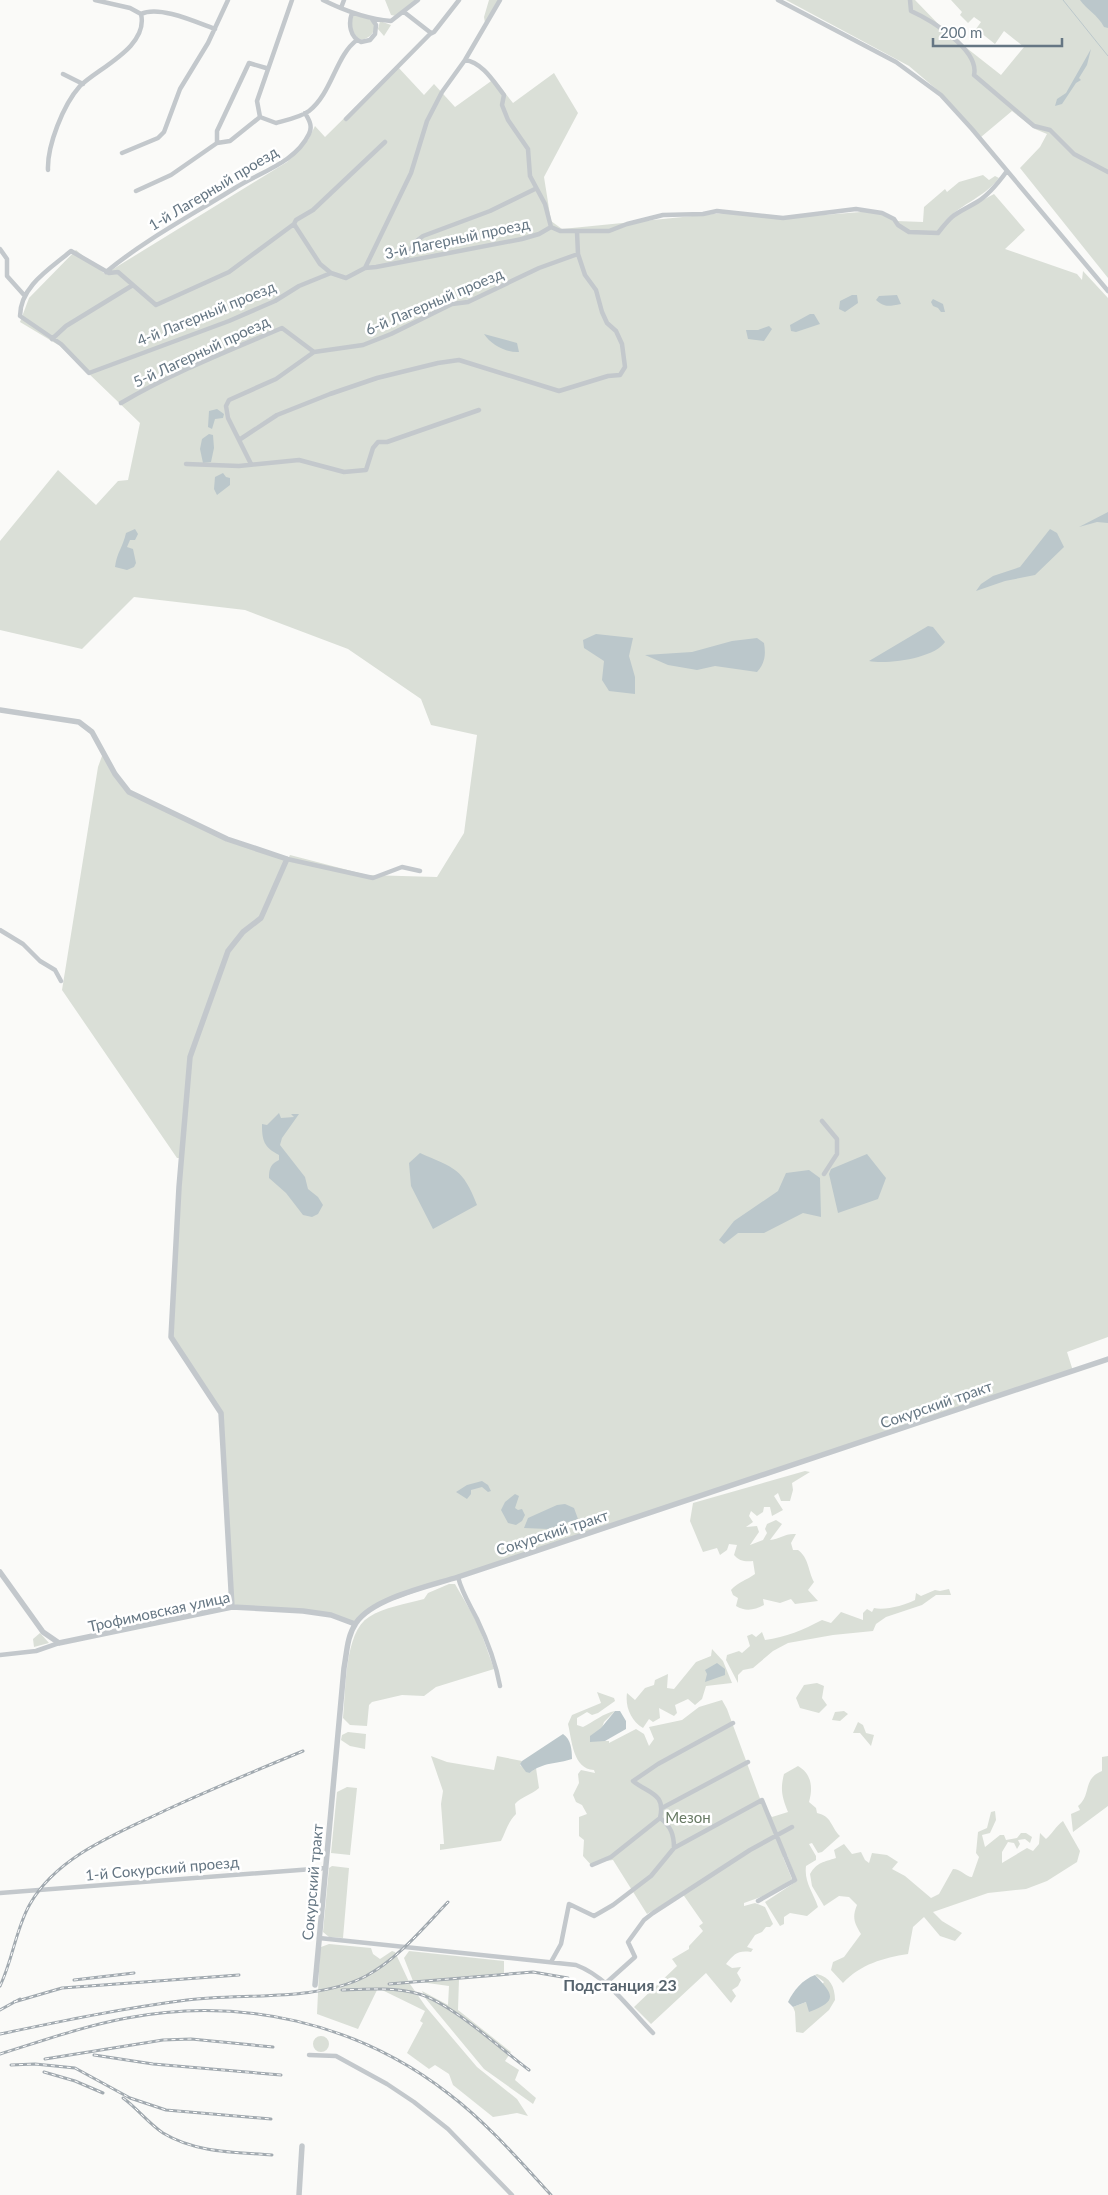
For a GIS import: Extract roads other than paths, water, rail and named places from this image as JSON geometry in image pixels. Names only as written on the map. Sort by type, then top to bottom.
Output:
[{"type":"street","points":[[95,0],[130,8],[141,14],[152,10],[162,11],[214,29]]},
{"type":"street","points":[[122,153],[158,138],[164,132],[180,89],[228,0]]},
{"type":"street","points":[[260,117],[257,101],[266,68],[292,0]]},
{"type":"street","points":[[323,0],[352,13],[372,19],[391,21],[418,0]]},
{"type":"street","points":[[341,8],[344,0]]},
{"type":"street","points":[[346,119],[434,32],[459,0]]},
{"type":"street","points":[[365,268],[412,173],[427,121],[442,92],[465,60],[500,0]]},
{"type":"street","points":[[778,0],[896,62],[940,95],[972,129],[1108,291]]},
{"type":"street","points":[[910,0],[911,11],[928,19],[968,51],[976,68],[974,75],[1034,126],[1050,130],[1074,154],[1108,172]]},
{"type":"street","points":[[404,12],[432,33]]},
{"type":"street","points":[[352,13],[350,27],[353,35],[358,40],[366,42],[375,34],[376,25],[372,19]]},
{"type":"street","points":[[48,170],[49,149],[72,98],[83,84],[116,60],[131,45],[141,26],[141,14]]},
{"type":"street","points":[[260,117],[276,123],[305,113],[318,103],[350,46],[358,40]]},
{"type":"street","points":[[465,60],[470,60],[488,73],[504,95],[502,105],[506,115],[528,148],[530,176],[535,189],[545,204],[551,227],[560,231],[609,231],[627,224],[663,215],[702,214],[717,211],[783,218],[856,209],[882,213],[894,219],[898,225],[909,232],[938,233],[952,214],[978,202],[997,184],[1007,171]]},
{"type":"street","points":[[217,143],[217,130],[249,63],[266,68]]},
{"type":"street","points":[[63,74],[83,84]]},
{"type":"street","name":"1-й Лагерный проезд","points":[[106,272],[135,250],[237,187],[284,162],[309,134],[310,122],[305,113]]},
{"type":"street","points":[[136,191],[171,175],[217,143],[230,141],[260,117]]},
{"type":"street","points":[[133,285],[66,326],[52,339],[20,316],[24,295],[44,273],[72,252],[106,272],[118,272],[133,285],[156,305],[229,272],[313,210],[385,142]]},
{"type":"street","points":[[404,261],[414,243],[423,236],[490,211],[535,189]]},
{"type":"street","points":[[295,222],[320,264],[331,274]]},
{"type":"street","name":"3-й Лагерный проезд","points":[[331,274],[346,278],[365,268],[376,268],[522,239],[539,234],[551,227]]},
{"type":"street","points":[[240,440],[277,414],[377,378],[438,363],[459,360],[559,391],[623,373],[625,368],[622,344],[616,331],[607,323],[596,290],[585,274],[578,254],[577,232]]},
{"type":"street","points":[[0,250],[7,259],[7,276],[24,295]]},
{"type":"street","name":"6-й Лагерный проезд","points":[[251,464],[228,418],[226,406],[229,400],[276,379],[314,352],[363,345],[452,304],[468,302],[539,268],[578,254]]},
{"type":"street","name":"4-й Лагерный проезд","points":[[52,339],[61,344],[89,373],[228,321],[275,301],[299,286],[331,274]]},
{"type":"street","name":"5-й Лагерный проезд","points":[[121,403],[150,386],[213,356],[282,328],[314,352]]},
{"type":"street","points":[[186,464],[239,466],[299,460],[344,472],[366,470],[373,448],[378,442],[387,442],[479,410]]},
{"type":"street","points":[[0,710],[79,722],[92,732],[115,774],[129,792],[226,839],[288,859],[373,878],[402,867],[420,871]]},
{"type":"street","points":[[232,1607],[221,1412],[171,1337],[179,1187],[190,1057],[228,951],[243,932],[260,918],[288,859]]},
{"type":"street","points":[[0,930],[23,944],[40,961],[55,970],[61,981]]},
{"type":"street","points":[[822,1121],[837,1139],[837,1154],[824,1174]]},
{"type":"street","name":"Сокурский тракт","points":[[315,1986],[344,1668],[350,1635],[356,1624],[366,1613],[385,1602],[458,1577],[1108,1359]]},
{"type":"street","points":[[0,1572],[39,1627],[51,1640],[59,1643]]},
{"type":"street","points":[[458,1577],[462,1592],[485,1639],[498,1672],[500,1686]]},
{"type":"street","name":"Трофимовская улица","points":[[59,1643],[232,1607],[303,1611],[338,1617],[356,1624]]},
{"type":"street","points":[[0,1655],[36,1651],[59,1643]]},
{"type":"street","points":[[592,1865],[611,1857],[660,1818],[662,1808],[660,1799],[633,1781],[638,1776],[733,1722]]},
{"type":"street","points":[[662,1808],[748,1762]]},
{"type":"street","points":[[551,1962],[561,1944],[569,1904],[594,1916],[613,1905],[661,1866],[674,1848],[762,1800],[795,1880],[758,1901]]},
{"type":"street","points":[[660,1818],[668,1823],[674,1838],[674,1848]]},
{"type":"street","points":[[606,1983],[635,1957],[628,1942],[644,1920],[726,1864],[792,1828]]},
{"type":"street","name":"1-й Сокурский проезд","points":[[0,1893],[326,1868]]},
{"type":"street","points":[[320,1938],[551,1962],[584,1968],[606,1983],[653,2033]]},
{"type":"street","points":[[309,2055],[336,2056],[387,2084],[414,2102],[448,2129],[512,2195]]},
{"type":"street","points":[[298,2195],[302,2146]]},
{"type":"waterway","points":[[1063,0],[1108,56]]},
{"type":"railway","points":[[0,1986],[25,1913],[42,1887],[56,1872],[91,1847],[110,1837],[166,1810],[303,1751]]},
{"type":"railway","points":[[0,2034],[163,2003],[208,1998],[302,1993],[325,1990],[346,1984],[366,1976],[389,1961],[448,1902]]},
{"type":"railway","points":[[389,1984],[533,1972],[568,1978]]},
{"type":"railway","points":[[74,1980],[134,1973]]},
{"type":"railway","points":[[14,2002],[62,1988],[239,1975]]},
{"type":"railway","points":[[342,1990],[400,1990],[432,1999],[460,2016],[529,2070]]},
{"type":"railway","points":[[0,2010],[20,1999]]},
{"type":"railway","points":[[0,2054],[95,2025],[170,2012],[213,2011],[255,2014],[297,2021],[337,2033],[376,2049],[414,2069],[463,2105],[502,2142],[551,2195]]},
{"type":"railway","points":[[45,2059],[163,2040],[191,2039],[273,2047]]},
{"type":"railway","points":[[94,2055],[153,2064],[281,2075]]},
{"type":"railway","points":[[11,2065],[35,2064],[75,2068],[130,2098],[166,2110],[271,2119]]},
{"type":"railway","points":[[44,2072],[75,2081],[103,2093]]},
{"type":"railway","points":[[123,2098],[163,2133],[176,2140],[202,2148],[272,2155]]},
{"type":"district","name":"Подстанция 23","points":[[620,1984]]},
{"type":"park label","name":"Мезон","points":[[688,1817]]}]
